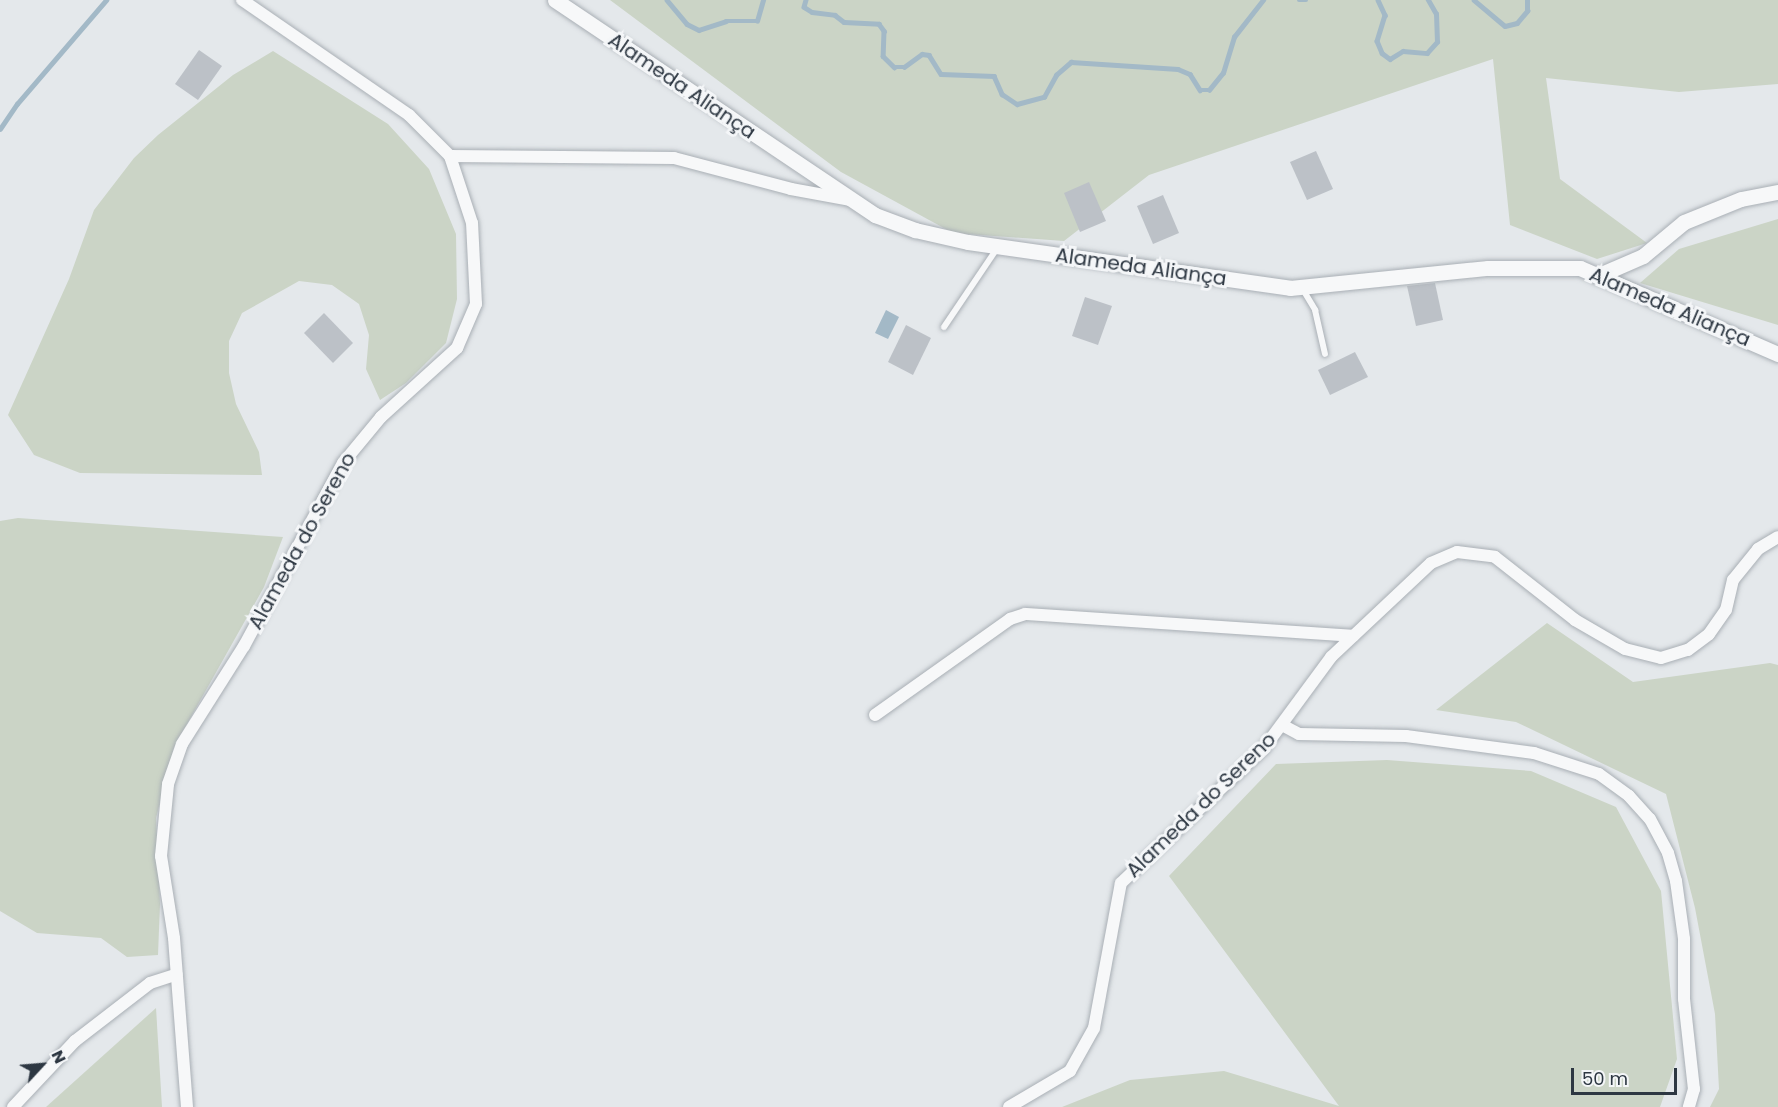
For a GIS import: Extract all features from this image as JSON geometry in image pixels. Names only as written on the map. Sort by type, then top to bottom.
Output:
[{"type":"street","name":"Alameda do Sereno","points":[[187,1107],[177,974],[161,856],[168,784],[182,744],[235,662],[325,490],[355,445],[457,348],[471,321],[476,304],[472,223],[450,156],[409,115],[243,0]]},
{"type":"street","name":"Alameda Aliança","points":[[555,0],[875,215],[904,226],[998,246],[1301,288],[1500,268],[1580,268],[1778,354]]},
{"type":"street","points":[[450,156],[674,158],[791,189],[852,200]]},
{"type":"street","points":[[1597,276],[1642,256],[1684,222],[1741,199],[1778,192]]},
{"type":"street","name":"Alameda do Sereno","points":[[1010,1107],[1070,1071],[1094,1028],[1121,883],[1264,748],[1331,657],[1431,563],[1457,552],[1495,557],[1575,620],[1625,649],[1661,658],[1688,650],[1709,634],[1726,610],[1733,580],[1758,549],[1778,537]]},
{"type":"street","points":[[875,715],[1010,619],[1025,614],[1353,636]]},
{"type":"street","points":[[1282,725],[1299,734],[1406,736],[1534,753],[1599,774],[1629,796],[1655,828],[1676,881],[1684,939],[1684,999],[1694,1089],[1689,1107]]},
{"type":"street","points":[[13,1107],[75,1041],[150,983],[177,974]]},
{"type":"lane","points":[[944,327],[998,246]]},
{"type":"lane","points":[[1301,288],[1315,310],[1325,354]]},
{"type":"green space","points":[[610,0],[1778,0],[1778,84],[1679,92],[1546,78],[1560,179],[1647,243],[1597,259],[1510,225],[1493,59],[1149,175],[1064,241],[953,233],[841,172]]},
{"type":"green space","points":[[273,51],[388,124],[429,169],[456,234],[457,299],[446,343],[406,383],[380,400],[366,369],[369,335],[359,304],[332,285],[299,281],[242,313],[229,341],[229,373],[236,404],[259,452],[262,475],[80,473],[34,455],[8,415],[69,279],[94,210],[134,158],[158,135],[233,75]]},
{"type":"green space","points":[[1778,219],[1778,325],[1640,283],[1679,249]]},
{"type":"green space","points":[[18,518],[283,537],[264,587],[174,747],[156,818],[160,904],[158,955],[127,957],[101,938],[37,933],[0,911],[0,521]]},
{"type":"green space","points":[[1547,623],[1633,682],[1770,663],[1778,665],[1778,1107],[1710,1107],[1719,1089],[1715,1014],[1695,908],[1666,794],[1516,722],[1436,710]]},
{"type":"green space","points":[[1387,760],[1531,771],[1616,807],[1661,891],[1677,1059],[1660,1107],[1062,1107],[1130,1080],[1224,1071],[1339,1106],[1169,876],[1276,764]]},
{"type":"green space","points":[[156,1008],[162,1107],[46,1107]]},
{"type":"water","points":[[886,310],[899,317],[888,339],[875,333]]},
{"type":"building","points":[[199,50],[222,66],[198,100],[175,84]]},
{"type":"building","points":[[1316,151],[1333,189],[1307,200],[1290,162]]},
{"type":"building","points":[[1089,182],[1106,221],[1080,232],[1064,193]]},
{"type":"building","points":[[1163,195],[1179,233],[1153,244],[1137,206]]},
{"type":"building","points":[[1435,283],[1443,320],[1416,326],[1407,286]]},
{"type":"building","points":[[1085,297],[1112,306],[1098,345],[1072,336]]},
{"type":"building","points":[[324,313],[353,343],[333,363],[304,333]]},
{"type":"building","points":[[906,325],[931,338],[913,375],[888,362]]},
{"type":"building","points":[[1355,352],[1368,377],[1330,395],[1318,370]]},
{"type":"waterway","points":[[0,129],[17,104],[106,0]]},
{"type":"waterway","points":[[667,0],[687,24],[699,30],[726,21],[757,21],[763,0]]},
{"type":"waterway","points":[[806,0],[804,7],[812,12],[835,15],[844,22],[879,24],[884,31],[883,56],[894,67],[904,67],[922,54],[929,55],[941,74],[994,76],[1002,94],[1017,104],[1044,97],[1056,75],[1071,62],[1178,69],[1190,74],[1200,90],[1209,90],[1223,73],[1234,37],[1263,0]]},
{"type":"waterway","points":[[1299,0],[1306,0]]},
{"type":"waterway","points":[[1378,0],[1385,15],[1377,41],[1382,53],[1390,59],[1403,51],[1427,53],[1437,42],[1436,14],[1428,0]]},
{"type":"waterway","points":[[1474,0],[1505,26],[1517,23],[1527,11],[1527,0]]}]
